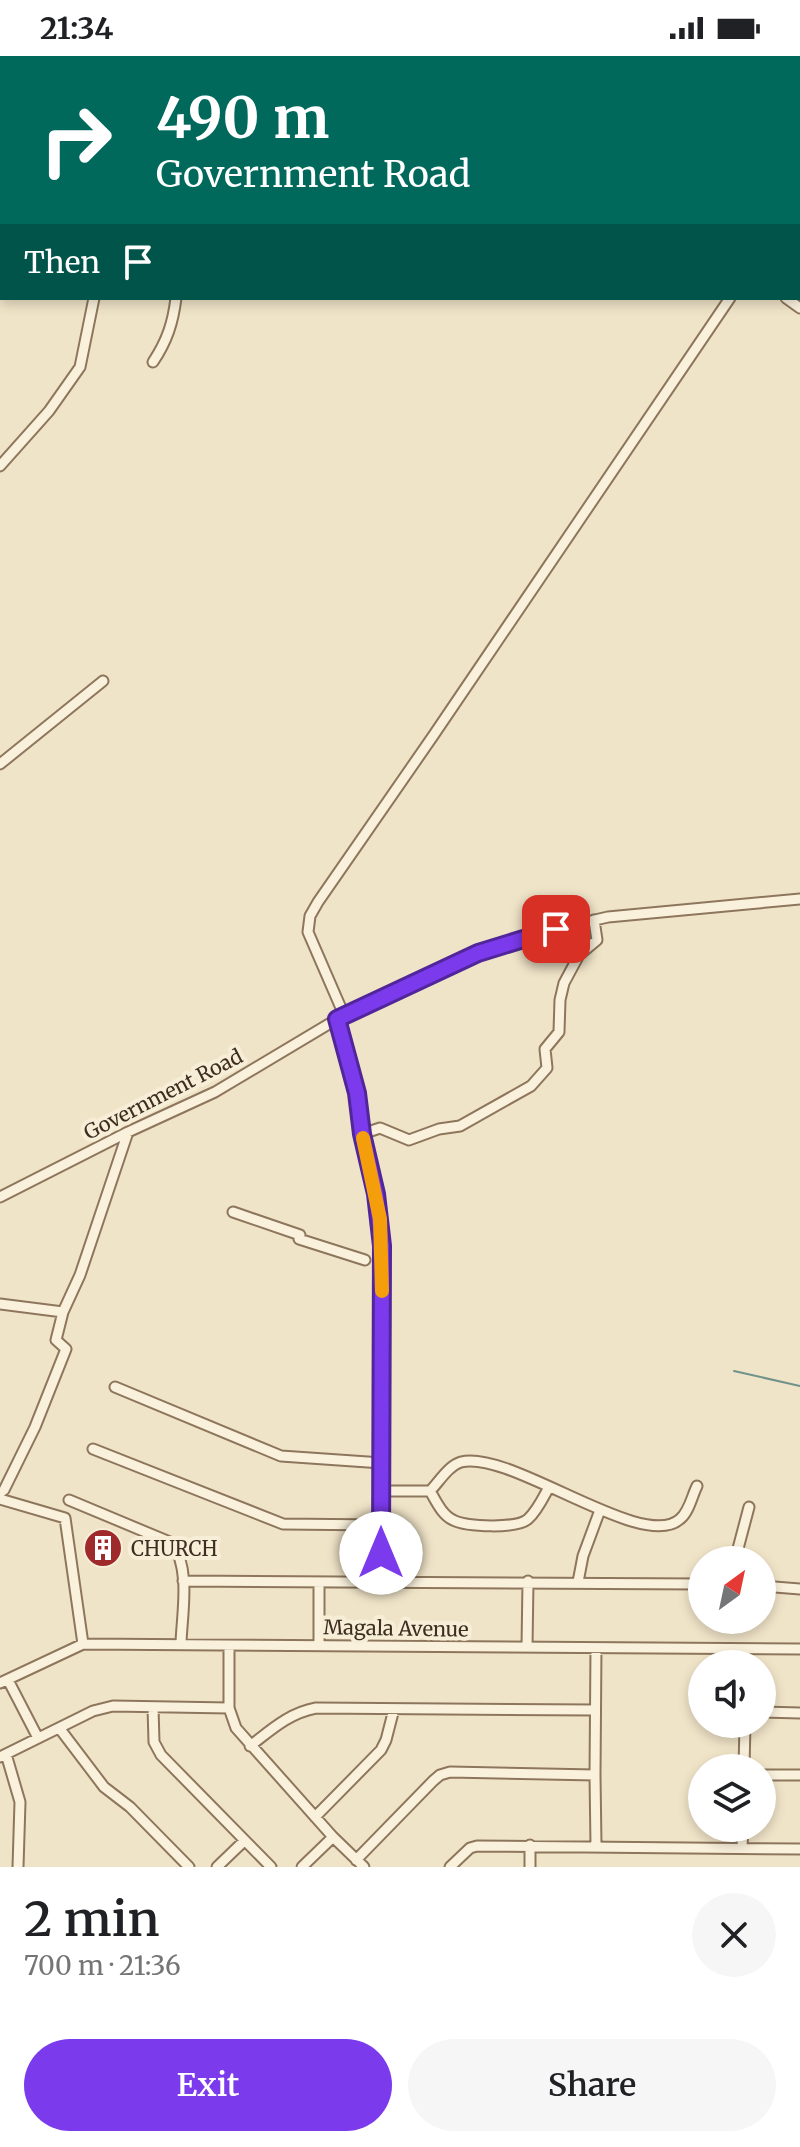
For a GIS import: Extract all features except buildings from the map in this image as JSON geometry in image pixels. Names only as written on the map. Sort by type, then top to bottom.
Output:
[{"type":"street","points":[[0,466],[31,434],[76,374],[85,347],[94,300]]},
{"type":"street","points":[[153,362],[166,343],[176,300]]},
{"type":"street","points":[[381,1580],[382,1246],[376,1194],[362,1134],[357,1093],[340,1017],[308,932],[310,916],[729,300]]},
{"type":"street","points":[[0,764],[103,681]]},
{"type":"street","name":"Government Road","points":[[0,1197],[215,1092],[340,1017],[478,953],[594,920],[659,910],[800,899]]},
{"type":"street","points":[[362,1134],[380,1128],[414,1140],[439,1129],[460,1126],[536,1082],[547,1068],[545,1049],[559,1032],[564,983],[579,955],[597,940],[594,920]]},
{"type":"street","points":[[83,1644],[65,1518],[0,1496],[35,1427],[66,1349],[56,1340],[63,1312],[80,1275],[128,1132]]},
{"type":"street","points":[[233,1212],[365,1260]]},
{"type":"street","points":[[0,1304],[63,1312]]},
{"type":"street","points":[[115,1387],[281,1456],[382,1463]]},
{"type":"street","points":[[93,1449],[283,1524],[381,1525]]},
{"type":"street","points":[[382,1491],[430,1491],[458,1462],[473,1461],[519,1473],[600,1510],[650,1524],[670,1524],[679,1521],[684,1514],[697,1486]]},
{"type":"street","points":[[430,1491],[444,1513],[453,1520],[466,1524],[516,1525],[533,1514],[549,1487]]},
{"type":"street","points":[[69,1500],[172,1543],[180,1553],[183,1581],[181,1643]]},
{"type":"street","points":[[739,1546],[749,1507]]},
{"type":"street","points":[[578,1582],[583,1556],[600,1510]]},
{"type":"street","points":[[183,1581],[688,1584]]},
{"type":"street","points":[[527,1647],[528,1581]]},
{"type":"street","points":[[319,1582],[319,1645]]},
{"type":"street","points":[[776,1587],[800,1589]]},
{"type":"street","name":"Magala Avenue","points":[[4,1681],[83,1644],[800,1649]]},
{"type":"street","points":[[229,1646],[229,1708],[236,1728],[360,1863],[440,1775],[450,1772],[595,1775]]},
{"type":"street","points":[[596,1648],[596,1845]]},
{"type":"street","points":[[4,1681],[38,1738]]},
{"type":"street","points":[[18,1867],[20,1802],[3,1756],[93,1711],[113,1706],[229,1708]]},
{"type":"street","points":[[153,1707],[154,1742],[161,1755],[271,1867]]},
{"type":"street","points":[[250,1746],[301,1710],[316,1708],[595,1710]]},
{"type":"street","points":[[315,1817],[381,1750],[394,1709]]},
{"type":"street","points":[[776,1712],[800,1713]]},
{"type":"street","points":[[60,1729],[104,1787],[130,1807],[189,1867]]},
{"type":"street","points":[[776,1775],[800,1775]]},
{"type":"street","points":[[302,1867],[333,1837]]},
{"type":"street","points":[[217,1867],[244,1841]]},
{"type":"street","points":[[742,1842],[742,1847]]},
{"type":"street","points":[[530,1845],[530,1867]]},
{"type":"street","points":[[450,1867],[470,1848],[477,1846],[800,1849]]},
{"type":"waterway","points":[[734,1371],[800,1386]]},
{"type":"slow traffic","points":[[363,1138],[380,1219],[382,1291]]},
{"type":"place","name":"CHURCH","points":[[103,1548]]},
{"type":"route","points":[[381,1553],[380,1219],[362,1134],[357,1093],[337,1019],[478,953],[556,929]]}]
